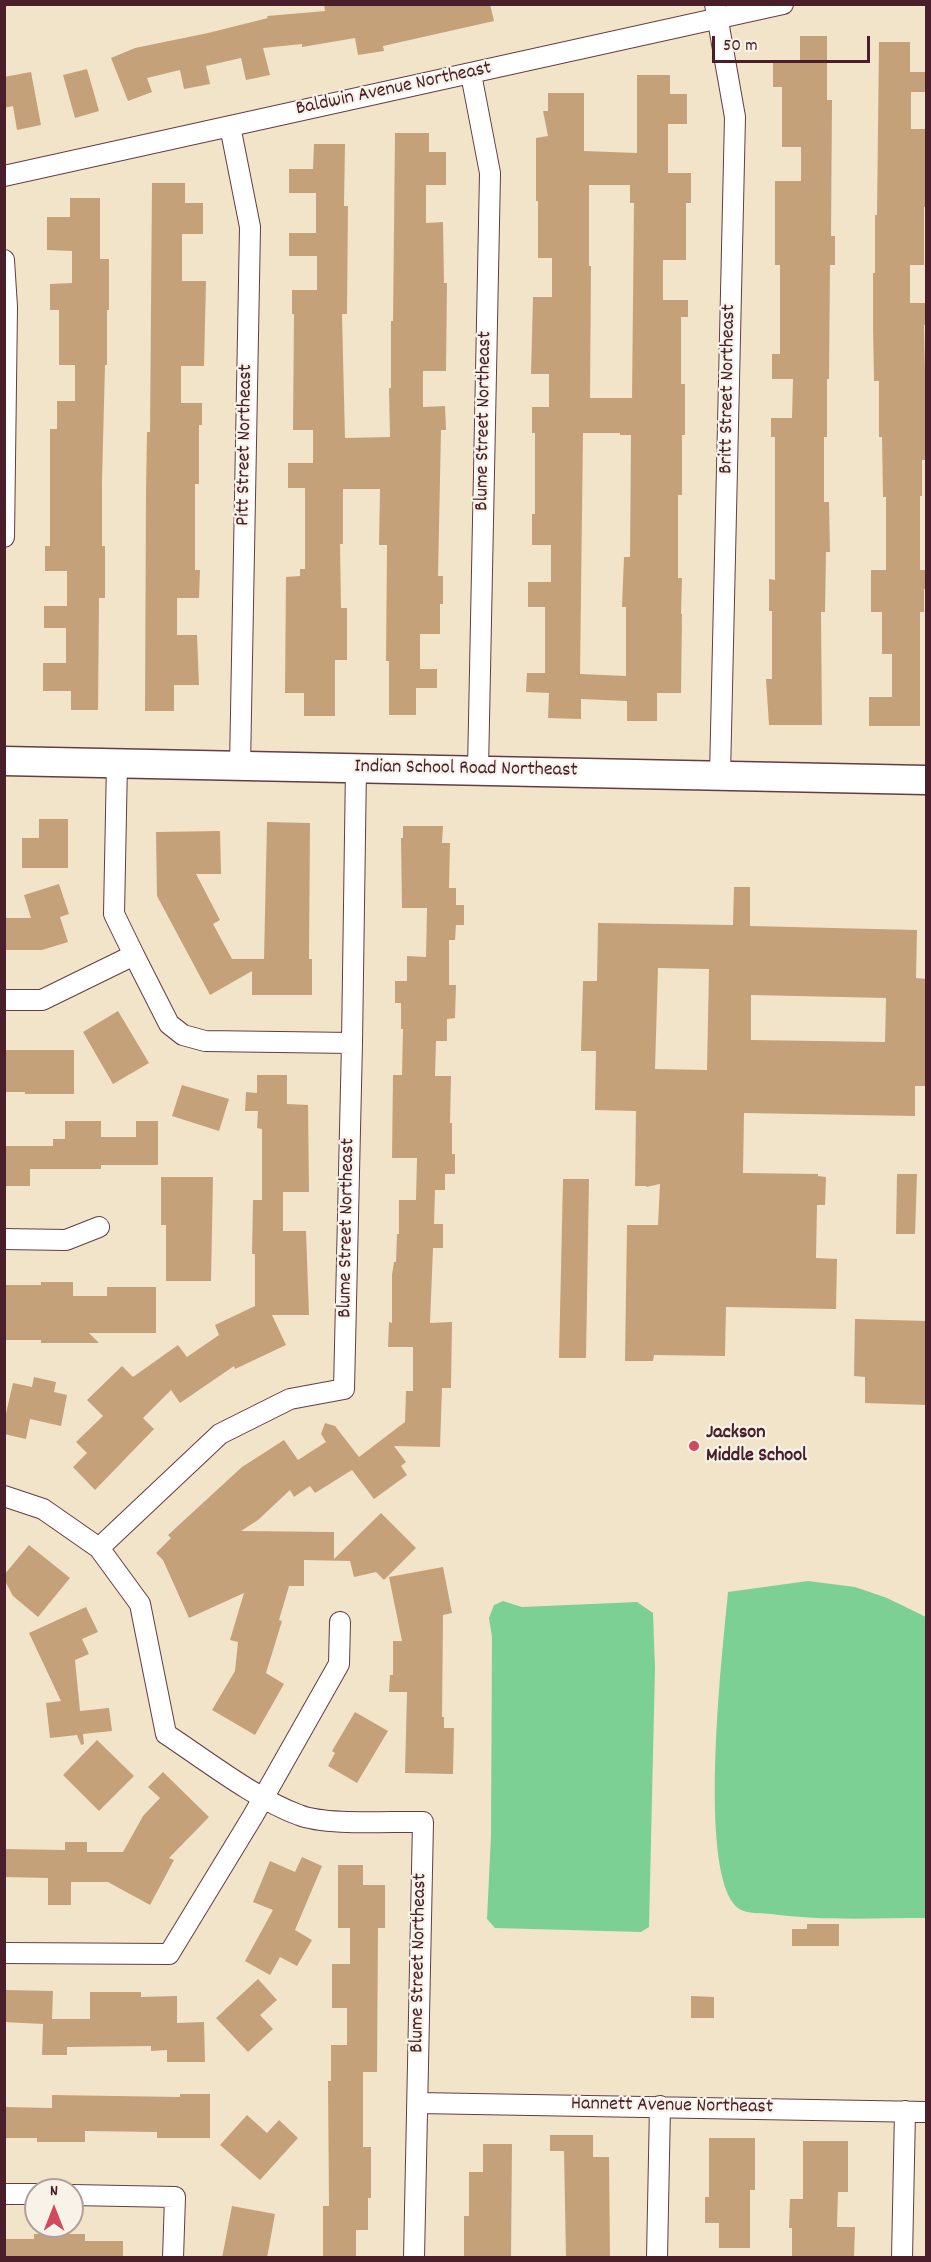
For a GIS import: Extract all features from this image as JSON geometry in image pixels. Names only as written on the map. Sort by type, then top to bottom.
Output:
[{"type":"street","name":"Baldwin Avenue Northeast","points":[[4,176],[471,74],[716,11],[783,4]]},
{"type":"street","name":"Britt Street Northeast","points":[[716,11],[735,117],[720,775]]},
{"type":"street","name":"Blume Street Northeast","points":[[471,74],[490,172],[478,770]]},
{"type":"street","name":"Pitt Street Northeast","points":[[230,126],[250,227],[240,766]]},
{"type":"street","points":[[4,260],[8,307],[4,537]]},
{"type":"street","name":"Indian School Road Northeast","points":[[4,761],[927,780]]},
{"type":"street","points":[[117,763],[114,914],[169,1024],[183,1035],[205,1041],[352,1043]]},
{"type":"street","name":"Blume Street Northeast","points":[[99,1548],[220,1434],[290,1399],[344,1389],[356,768]]},
{"type":"street","points":[[4,1000],[42,1000],[134,955]]},
{"type":"street","points":[[4,1239],[66,1240],[99,1227]]},
{"type":"street","points":[[4,1496],[43,1509],[99,1548],[140,1604],[166,1734],[264,1797]]},
{"type":"street","points":[[4,1953],[169,1954],[264,1797],[339,1664],[340,1622]]},
{"type":"street","name":"Blume Street Northeast","points":[[264,1797],[301,1816],[332,1821],[423,1822],[414,2258]]},
{"type":"street","name":"Hannett Avenue Northeast","points":[[418,2103],[927,2112]]},
{"type":"street","points":[[657,2258],[660,2106]]},
{"type":"street","points":[[902,2258],[905,2111]]},
{"type":"street","points":[[4,2194],[24,2194]]},
{"type":"street","points":[[84,2195],[175,2197],[173,2258]]},
{"type":"green space","points":[[808,1581],[855,1587],[887,1598],[926,1617],[926,1918],[829,1918],[750,1913],[744,1911],[729,1895],[719,1861],[715,1815],[718,1709],[728,1592]]},
{"type":"green space","points":[[503,1601],[522,1607],[637,1602],[653,1613],[655,1668],[649,1927],[641,1932],[495,1928],[487,1919],[491,1836],[492,1637],[489,1618],[494,1605]]},
{"type":"building","points":[[324,4],[490,4],[494,21],[383,46],[384,51],[358,55],[355,38],[302,47],[302,44],[263,48],[270,75],[246,80],[241,58],[206,66],[210,84],[184,89],[180,70],[147,78],[152,92],[128,101],[111,58],[135,48],[208,33],[268,18],[267,16],[325,11]]},
{"type":"building","points":[[800,36],[827,36],[827,100],[832,100],[831,236],[835,236],[835,265],[830,265],[827,437],[824,437],[824,502],[829,502],[830,552],[826,552],[825,612],[821,612],[822,725],[769,725],[766,679],[772,679],[772,611],[769,611],[769,579],[775,580],[775,437],[771,437],[771,418],[792,418],[793,379],[772,379],[772,354],[780,354],[780,265],[775,265],[775,181],[801,181],[801,147],[782,147],[782,87],[773,87],[773,62],[800,62]]},
{"type":"building","points":[[879,42],[910,42],[910,72],[927,72],[927,92],[911,92],[911,129],[927,129],[924,265],[910,265],[910,303],[927,303],[927,325],[924,325],[927,460],[922,460],[920,570],[927,570],[927,589],[924,589],[924,612],[920,612],[920,726],[869,726],[869,697],[892,697],[892,654],[882,654],[882,612],[871,612],[871,570],[886,570],[886,497],[883,497],[882,437],[879,437],[879,381],[874,381],[873,325]]},
{"type":"building","points":[[87,69],[99,111],[75,118],[63,75]]},
{"type":"building","points":[[31,72],[41,125],[17,130],[13,106],[4,108],[4,77]]},
{"type":"building","points":[[637,75],[670,75],[670,94],[687,94],[687,124],[668,124],[668,173],[691,173],[691,203],[686,203],[686,260],[663,260],[663,300],[688,300],[688,317],[681,317],[681,384],[685,384],[685,435],[682,435],[682,495],[678,495],[678,578],[682,578],[681,693],[657,693],[657,721],[627,721],[627,701],[581,699],[581,719],[548,718],[549,693],[526,692],[527,673],[545,673],[545,607],[528,607],[528,582],[551,582],[551,545],[532,545],[532,514],[535,514],[535,433],[532,433],[532,407],[549,407],[549,374],[531,374],[533,297],[552,297],[552,258],[538,258],[538,201],[536,201],[536,138],[548,136],[543,111],[548,111],[548,93],[584,93],[584,151],[637,153]],"holes":[[[589,185],[630,185],[630,203],[634,203],[632,398],[590,398]],[[583,433],[631,435],[630,557],[624,557],[622,607],[626,607],[626,676],[580,674]]]},
{"type":"building","points":[[395,133],[429,133],[429,152],[446,152],[446,185],[426,185],[426,223],[443,222],[444,283],[447,283],[446,371],[423,371],[423,407],[445,406],[446,430],[441,430],[438,576],[443,576],[443,604],[440,604],[440,634],[420,634],[420,669],[437,669],[437,688],[416,688],[416,715],[389,715],[389,661],[386,661],[387,545],[379,545],[380,489],[343,489],[343,544],[340,544],[341,608],[347,608],[347,660],[335,660],[335,716],[304,716],[304,693],[285,693],[286,577],[300,576],[300,569],[305,569],[305,488],[288,488],[288,463],[313,463],[313,430],[293,430],[294,314],[292,314],[292,290],[317,290],[317,256],[289,256],[289,233],[316,233],[316,193],[289,193],[289,169],[313,169],[314,144],[345,144],[344,206],[348,206],[347,314],[342,314],[345,438],[390,437],[389,388],[391,388],[391,321],[393,321]]},
{"type":"building","points":[[152,183],[185,183],[185,203],[203,203],[203,234],[182,234],[182,281],[206,281],[204,366],[181,366],[181,403],[202,403],[202,425],[199,425],[199,484],[195,484],[195,570],[200,570],[199,598],[177,598],[177,635],[197,635],[199,685],[174,685],[174,711],[145,711],[146,490],[147,432],[150,432]]},
{"type":"building","points":[[70,198],[100,198],[100,259],[109,259],[102,481],[105,598],[99,598],[98,710],[71,710],[71,691],[43,691],[43,663],[66,663],[66,628],[44,628],[44,606],[67,606],[67,571],[45,571],[45,546],[50,546],[50,429],[57,429],[57,401],[75,401],[75,365],[59,365],[59,310],[50,310],[50,284],[72,283],[72,251],[47,250],[47,217],[70,217]]},
{"type":"building","points":[[39,819],[68,819],[68,868],[22,868],[22,838],[39,838]]},
{"type":"building","points":[[267,822],[310,823],[309,959],[312,959],[312,995],[252,995],[252,971],[210,995],[157,896],[156,832],[220,831],[221,874],[196,874],[220,920],[213,924],[232,959],[264,959]]},
{"type":"building","points":[[403,826],[443,826],[442,843],[450,843],[449,888],[456,888],[456,905],[464,905],[464,925],[456,925],[455,940],[449,940],[449,985],[456,985],[455,1018],[447,1019],[447,1041],[436,1041],[435,1076],[451,1076],[450,1123],[452,1123],[452,1154],[455,1154],[455,1174],[445,1174],[445,1190],[435,1190],[434,1224],[443,1224],[443,1248],[433,1248],[430,1323],[452,1322],[451,1388],[442,1388],[440,1447],[394,1446],[406,1462],[401,1466],[407,1475],[374,1499],[352,1470],[315,1493],[310,1486],[294,1497],[290,1490],[258,1520],[241,1531],[334,1532],[334,1559],[381,1513],[416,1548],[384,1580],[376,1572],[354,1577],[350,1561],[304,1560],[304,1586],[289,1586],[279,1620],[282,1621],[266,1673],[284,1684],[255,1735],[212,1710],[235,1671],[238,1642],[230,1640],[244,1593],[189,1618],[163,1560],[156,1553],[171,1538],[168,1535],[242,1467],[284,1440],[298,1460],[326,1442],[321,1434],[325,1423],[335,1426],[359,1457],[405,1422],[406,1391],[413,1391],[413,1347],[388,1347],[389,1322],[392,1323],[392,1275],[394,1262],[396,1262],[397,1234],[399,1234],[399,1200],[416,1200],[417,1158],[392,1158],[393,1075],[402,1075],[403,1029],[401,1029],[401,1003],[395,1003],[395,981],[407,981],[407,956],[426,957],[427,908],[402,908],[401,838],[403,838]]},
{"type":"building","points":[[59,884],[69,914],[60,917],[68,942],[42,950],[4,950],[4,918],[31,918],[24,895]]},
{"type":"building","points":[[734,887],[750,887],[750,926],[917,930],[916,978],[927,979],[927,1086],[915,1086],[915,1116],[744,1113],[743,1173],[818,1174],[818,1176],[826,1177],[825,1205],[817,1205],[816,1258],[837,1259],[836,1309],[726,1307],[725,1356],[654,1355],[653,1361],[625,1361],[627,1225],[658,1225],[660,1184],[646,1187],[635,1186],[636,1111],[595,1110],[596,1051],[581,1051],[583,981],[597,981],[598,923],[733,925]],"holes":[[[658,968],[709,969],[707,1070],[655,1069]],[[751,995],[886,998],[885,1042],[751,1040]]]},
{"type":"building","points":[[118,1011],[149,1063],[113,1084],[83,1032]]},
{"type":"building","points":[[4,1050],[74,1050],[74,1094],[4,1092]]},
{"type":"building","points":[[257,1075],[287,1075],[287,1104],[308,1105],[309,1192],[283,1192],[283,1231],[306,1231],[309,1315],[272,1315],[286,1345],[235,1369],[234,1366],[180,1403],[171,1390],[143,1418],[154,1429],[95,1490],[73,1467],[87,1453],[76,1442],[103,1416],[87,1400],[122,1366],[133,1377],[178,1345],[187,1357],[219,1335],[215,1325],[255,1306],[255,1254],[252,1254],[253,1200],[262,1200],[262,1129],[257,1128],[258,1111],[245,1111],[246,1092],[257,1093]]},
{"type":"building","points":[[182,1085],[229,1099],[219,1131],[172,1116]]},
{"type":"building","points":[[65,1121],[101,1121],[101,1137],[136,1137],[136,1121],[158,1121],[158,1165],[101,1165],[101,1169],[30,1169],[30,1186],[4,1186],[4,1146],[53,1146],[53,1139],[65,1139]]},
{"type":"building","points":[[897,1174],[917,1174],[915,1234],[896,1234]]},
{"type":"building","points":[[161,1177],[213,1177],[211,1281],[166,1281],[166,1225],[161,1225]]},
{"type":"building","points":[[563,1179],[589,1179],[586,1358],[559,1358]]},
{"type":"building","points":[[41,1282],[73,1282],[73,1296],[107,1296],[107,1287],[156,1287],[156,1333],[89,1333],[99,1343],[41,1343],[41,1340],[4,1340],[4,1285],[41,1285]]},
{"type":"building","points":[[855,1319],[927,1321],[927,1405],[865,1403],[865,1377],[854,1376]]},
{"type":"building","points":[[34,1377],[56,1382],[54,1392],[67,1395],[61,1426],[30,1419],[26,1439],[4,1434],[4,1422],[13,1383],[32,1387]]},
{"type":"building","points":[[29,1545],[70,1578],[38,1617],[13,1596],[4,1579],[4,1575]]},
{"type":"building","points":[[443,1567],[452,1613],[443,1615],[442,1717],[444,1717],[444,1728],[454,1728],[453,1774],[405,1773],[407,1692],[389,1692],[390,1675],[393,1675],[393,1641],[402,1641],[389,1577]]},
{"type":"building","points":[[86,1607],[98,1632],[82,1639],[89,1654],[75,1660],[80,1711],[109,1708],[112,1731],[83,1734],[84,1744],[81,1745],[77,1735],[50,1738],[46,1703],[61,1701],[29,1633]]},
{"type":"building","points":[[355,1712],[388,1731],[357,1783],[328,1766],[335,1753],[332,1751]]},
{"type":"building","points":[[97,1740],[134,1776],[99,1811],[63,1775]]},
{"type":"building","points":[[163,1772],[209,1817],[169,1858],[174,1860],[150,1905],[108,1882],[71,1882],[71,1905],[48,1905],[48,1878],[4,1877],[4,1849],[65,1850],[65,1842],[87,1842],[87,1852],[123,1852],[143,1816],[160,1798],[148,1787]]},
{"type":"building","points":[[302,1857],[322,1866],[295,1930],[312,1940],[297,1966],[280,1957],[270,1975],[245,1961],[273,1910],[253,1902],[270,1861],[295,1872]]},
{"type":"building","points":[[338,1865],[363,1865],[363,1885],[385,1885],[385,1928],[378,1928],[377,2072],[363,2072],[363,2147],[371,2147],[371,2198],[368,2198],[368,2230],[356,2230],[356,2257],[323,2257],[323,2206],[329,2206],[328,2081],[331,2081],[331,2045],[347,2045],[347,2008],[332,2008],[332,1964],[350,1964],[350,1928],[338,1928]]},
{"type":"building","points":[[807,1924],[839,1924],[839,1946],[792,1946],[792,1929],[807,1929]]},
{"type":"building","points":[[258,1979],[277,2000],[260,2015],[273,2029],[248,2052],[216,2018]]},
{"type":"building","points":[[4,1990],[53,1991],[52,2019],[90,2019],[90,1992],[141,1992],[141,1997],[177,1996],[177,2023],[204,2022],[205,2062],[167,2062],[167,2050],[151,2051],[151,2046],[67,2047],[67,2055],[42,2055],[43,2024],[4,2022]]},
{"type":"building","points":[[691,1996],[714,1997],[714,2018],[691,2018]]},
{"type":"building","points":[[180,2094],[210,2094],[210,2138],[157,2138],[157,2132],[85,2131],[85,2142],[37,2142],[37,2138],[4,2138],[4,2107],[52,2108],[52,2095],[180,2097]]},
{"type":"building","points":[[247,2115],[267,2133],[279,2120],[298,2138],[260,2180],[220,2145]]},
{"type":"building","points":[[550,2135],[593,2135],[593,2157],[609,2157],[610,2258],[566,2258],[564,2151],[550,2151]]},
{"type":"building","points":[[709,2138],[755,2138],[755,2190],[750,2190],[750,2248],[719,2248],[719,2223],[705,2223],[705,2197],[709,2197]]},
{"type":"building","points":[[803,2141],[848,2141],[848,2192],[838,2192],[837,2227],[855,2227],[854,2258],[792,2258],[792,2228],[789,2228],[790,2199],[803,2199]]},
{"type":"building","points":[[483,2144],[512,2144],[511,2258],[464,2258],[464,2216],[469,2216],[469,2172],[483,2172]]},
{"type":"building","points":[[232,2206],[275,2214],[267,2258],[222,2258]]},
{"type":"building","points":[[85,2234],[85,2241],[123,2241],[123,2258],[4,2258],[4,2239],[84,2238]]},
{"type":"place","name":"Jackson Middle School","points":[[694,1446]]}]
